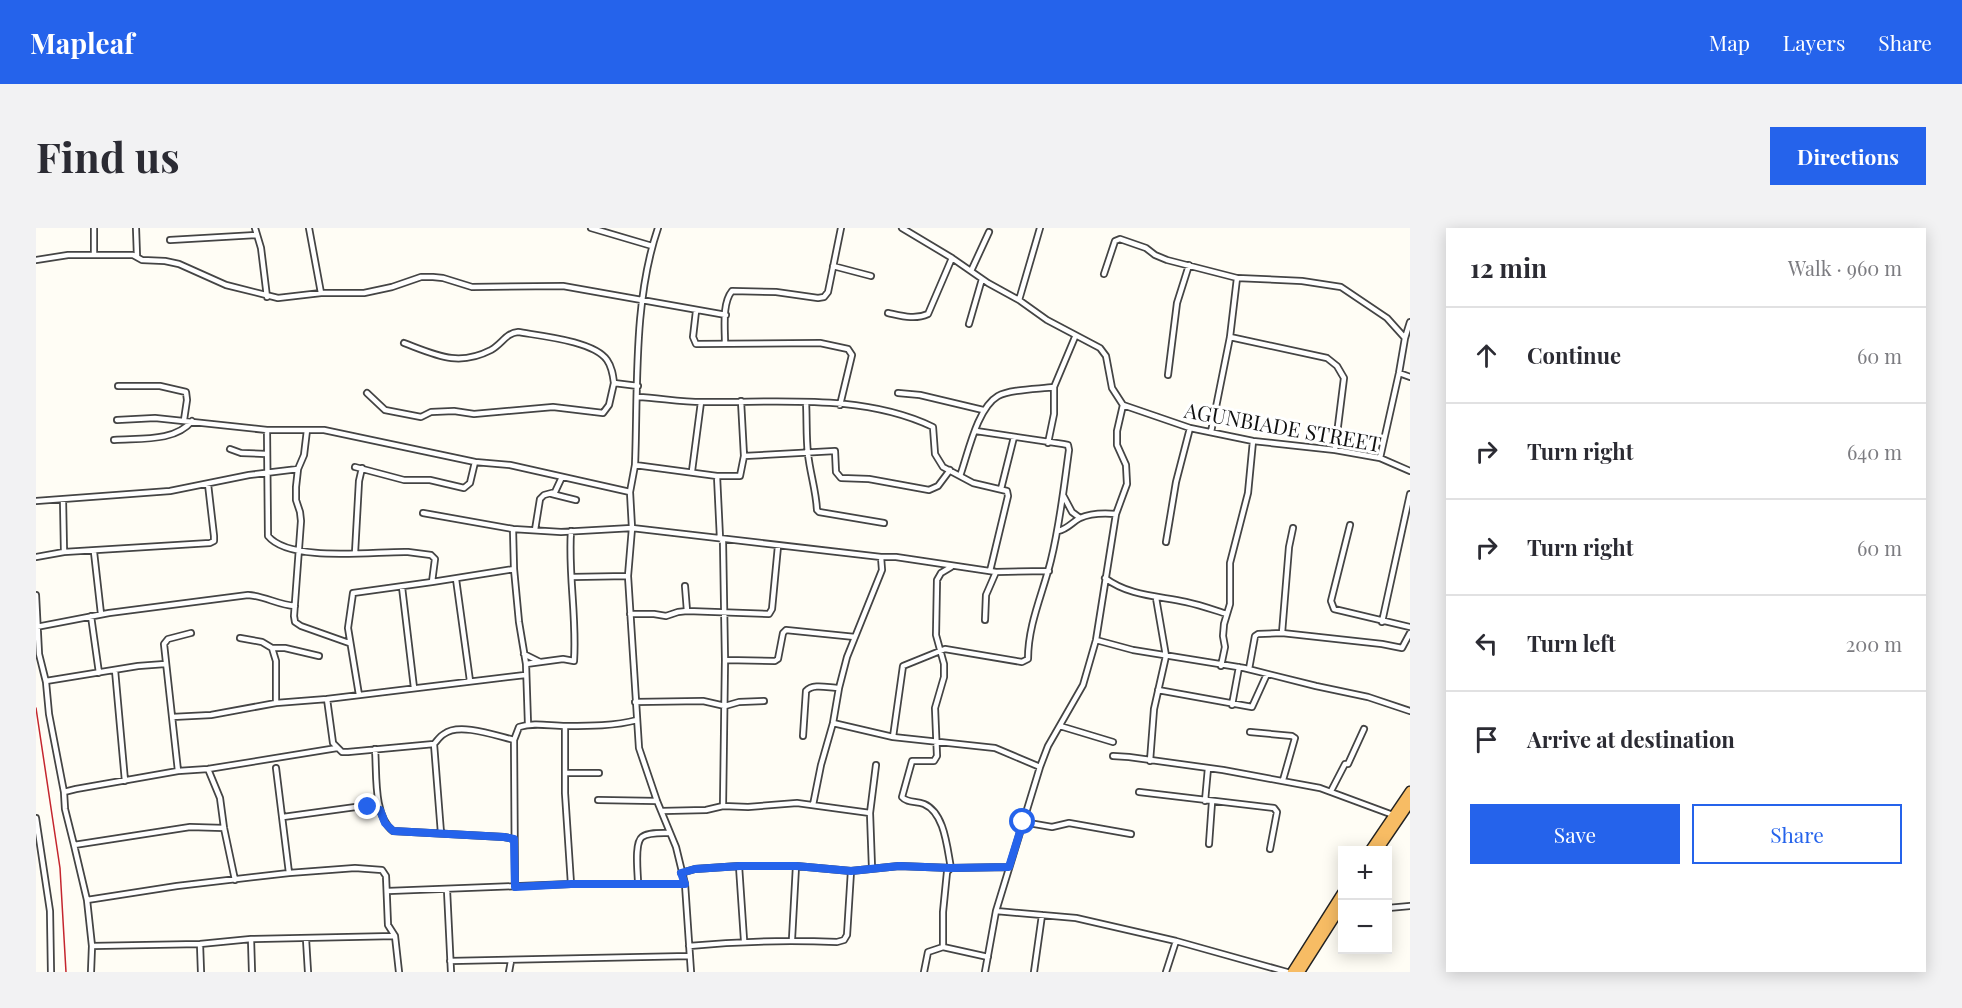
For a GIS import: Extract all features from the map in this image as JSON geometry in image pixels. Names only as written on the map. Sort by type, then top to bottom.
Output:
[{"type":"highway","points":[[1373,846],[1410,791]]},
{"type":"highway","points":[[1381,846],[1410,803]]},
{"type":"highway","points":[[1292,972],[1338,899]]},
{"type":"highway","points":[[1300,972],[1338,912]]},
{"type":"street","points":[[94,228],[94,254]]},
{"type":"street","points":[[136,228],[137,256]]},
{"type":"street","points":[[255,228],[267,297]]},
{"type":"street","points":[[309,228],[321,293]]},
{"type":"street","points":[[591,228],[652,246]]},
{"type":"street","points":[[658,228],[652,246],[642,300],[635,465],[630,492],[632,528],[628,576],[639,748],[676,847],[685,884],[691,972]]},
{"type":"street","points":[[724,343],[729,294],[736,290],[824,297],[828,291],[841,228]]},
{"type":"street","points":[[902,228],[914,231],[982,279],[1019,300],[1047,320],[1075,337],[1100,348],[1106,356],[1112,388],[1124,405],[1117,431],[1117,445],[1126,465],[1127,484],[1116,514],[1096,640],[1086,678],[1048,746],[1040,767],[996,911],[985,972]]},
{"type":"street","points":[[1019,300],[1040,228]]},
{"type":"street","points":[[971,271],[989,232]]},
{"type":"street","points":[[170,240],[257,235]]},
{"type":"street","points":[[1104,274],[1115,242],[1120,240],[1146,248],[1167,260],[1237,278],[1302,281],[1341,287],[1387,318],[1405,338]]},
{"type":"street","points":[[36,260],[68,255],[137,256],[142,260],[179,264],[226,285],[278,298],[321,293],[364,293],[421,277],[433,277],[472,287],[563,286],[726,315]]},
{"type":"street","points":[[888,314],[920,317],[928,314],[952,258]]},
{"type":"street","points":[[1168,375],[1177,303],[1189,265]]},
{"type":"street","points":[[833,266],[871,276]]},
{"type":"street","points":[[1211,432],[1230,337],[1237,278]]},
{"type":"street","points":[[969,324],[982,279]]},
{"type":"street","points":[[696,311],[694,343],[820,344],[848,349],[852,355],[840,405]]},
{"type":"street","points":[[1380,458],[1410,322]]},
{"type":"street","points":[[367,393],[385,410],[421,417],[431,412],[454,411],[474,414],[553,407],[603,413],[609,405],[614,383],[613,373],[607,359],[589,346],[512,332],[492,350],[462,360],[445,358],[404,343]]},
{"type":"street","points":[[1048,443],[1054,414],[1054,387],[1075,337]]},
{"type":"street","points":[[1230,337],[1327,358],[1337,366],[1344,378],[1335,450]]},
{"type":"street","points":[[1399,373],[1410,377]]},
{"type":"street","points":[[614,383],[638,386]]},
{"type":"street","points":[[118,386],[160,386],[186,392],[184,420]]},
{"type":"street","points":[[960,476],[984,410],[1000,395],[1054,387]]},
{"type":"street","points":[[898,393],[920,395],[984,410]]},
{"type":"street","points":[[638,397],[701,402],[806,402],[840,405],[883,410],[933,427],[935,454],[939,463],[973,483],[1007,491],[1008,496],[993,572],[986,595],[985,620]]},
{"type":"street","points":[[635,465],[717,476],[740,476],[744,456],[741,401]]},
{"type":"street","points":[[692,471],[701,402]]},
{"type":"street","points":[[806,402],[808,453],[812,480],[816,488],[817,510],[884,523]]},
{"type":"street","name":"AGUNBIADE STREET","points":[[1124,405],[1190,428],[1253,441],[1335,450],[1380,458],[1410,471]]},
{"type":"street","points":[[117,420],[155,418],[267,430],[324,430],[475,462],[510,465],[630,492]]},
{"type":"street","points":[[114,440],[164,436],[181,432],[192,421]]},
{"type":"street","points":[[1166,542],[1176,482],[1190,428]]},
{"type":"street","points":[[267,430],[267,536],[272,541],[299,550],[339,555],[410,552],[431,555],[435,559],[432,582]]},
{"type":"street","points":[[308,430],[304,455],[298,469],[296,500],[300,512],[295,622],[349,643]]},
{"type":"street","points":[[893,736],[903,666],[941,650],[1022,662],[1028,659],[1032,619],[1049,571],[1058,531],[1068,445],[976,431]]},
{"type":"street","points":[[1001,489],[1014,437]]},
{"type":"street","points":[[1221,666],[1225,647],[1223,636],[1230,604],[1230,563],[1248,494],[1253,441]]},
{"type":"street","points":[[230,449],[241,453],[266,454]]},
{"type":"street","points":[[744,456],[835,451],[836,472],[841,478],[869,479],[929,490],[938,486],[950,470]]},
{"type":"street","points":[[356,467],[404,480],[430,480],[464,488],[470,483],[475,462]]},
{"type":"street","points":[[355,553],[359,481],[362,468]]},
{"type":"street","points":[[36,501],[136,494],[298,469]]},
{"type":"street","points":[[717,476],[720,538],[723,542],[725,660],[723,806]]},
{"type":"street","points":[[552,494],[562,477]]},
{"type":"street","points":[[36,556],[214,541],[208,484]]},
{"type":"street","points":[[535,530],[540,499],[544,495],[552,494],[576,500]]},
{"type":"street","points":[[1382,622],[1410,494]]},
{"type":"street","points":[[1063,495],[1072,512],[1080,518]]},
{"type":"street","points":[[63,499],[64,552]]},
{"type":"street","points":[[423,513],[513,529],[572,531],[632,528],[778,546],[896,557],[993,572],[1049,571]]},
{"type":"street","points":[[1058,531],[1065,530],[1080,518],[1099,513],[1116,514]]},
{"type":"street","points":[[1350,525],[1332,605],[1334,609],[1410,627]]},
{"type":"street","points":[[1282,633],[1289,547],[1293,528]]},
{"type":"street","points":[[513,529],[519,622],[526,664],[528,724]]},
{"type":"street","points":[[526,664],[563,659],[574,661],[575,623],[570,554],[572,531]]},
{"type":"street","points":[[630,614],[666,616],[687,611],[724,614],[771,613],[778,546]]},
{"type":"street","points":[[94,552],[101,614]]},
{"type":"street","points":[[813,806],[820,765],[833,723],[839,688],[855,637],[882,570],[881,557]]},
{"type":"street","points":[[951,567],[941,573],[937,580],[936,635],[944,664],[944,677],[935,708],[936,759],[912,761],[902,797],[905,800],[923,804],[936,814],[943,831],[951,868]]},
{"type":"street","points":[[359,695],[348,628],[353,593],[514,569]]},
{"type":"street","points":[[572,577],[628,576]]},
{"type":"street","points":[[1105,578],[1116,586],[1156,598],[1186,602],[1227,614]]},
{"type":"street","points":[[456,579],[470,681]]},
{"type":"street","points":[[685,586],[687,611]]},
{"type":"street","points":[[402,587],[414,688]]},
{"type":"street","points":[[36,595],[36,627],[39,654],[46,681],[49,714],[64,792],[65,809],[87,900],[92,945],[91,972]]},
{"type":"street","points":[[36,627],[101,614],[248,595],[267,598],[280,605],[295,606]]},
{"type":"street","points":[[1150,760],[1154,710],[1166,656],[1156,598]]},
{"type":"street","points":[[91,616],[99,673]]},
{"type":"street","points":[[725,660],[775,661],[778,659],[783,633],[786,630],[855,637]]},
{"type":"street","points":[[178,771],[165,664],[165,641],[191,633]]},
{"type":"street","points":[[1249,669],[1255,636],[1258,633],[1282,633],[1402,648],[1410,633]]},
{"type":"street","points":[[240,638],[262,642],[272,648],[285,648],[319,656]]},
{"type":"street","points":[[1096,640],[1133,650],[1249,669],[1368,697],[1410,711]]},
{"type":"street","points":[[272,648],[276,661],[276,703]]},
{"type":"street","points":[[524,654],[540,662]]},
{"type":"street","points":[[46,681],[165,664]]},
{"type":"street","points":[[1232,705],[1239,667]]},
{"type":"street","points":[[116,670],[125,781]]},
{"type":"street","points":[[1158,690],[1252,707],[1267,674]]},
{"type":"street","points":[[172,717],[211,715],[276,703],[525,675]]},
{"type":"street","points":[[803,736],[806,691],[813,686],[839,688]]},
{"type":"street","points":[[327,699],[331,738],[337,748]]},
{"type":"street","points":[[635,702],[703,701],[724,706],[739,702],[764,701]]},
{"type":"street","points":[[515,887],[514,740],[519,728],[528,724],[566,726],[625,723],[637,720]]},
{"type":"street","points":[[833,723],[893,736],[995,748],[1040,767]]},
{"type":"street","points":[[566,726],[571,884]]},
{"type":"street","points":[[1060,726],[1113,742]]},
{"type":"street","points":[[64,792],[178,771],[208,769],[337,748],[348,752],[434,744],[445,732],[460,729],[514,740]]},
{"type":"street","points":[[1331,791],[1345,764],[1348,764],[1364,729]]},
{"type":"street","points":[[1250,732],[1295,738],[1283,780]]},
{"type":"street","points":[[434,744],[441,833]]},
{"type":"street","points":[[375,749],[380,810],[385,823],[393,831],[514,839]]},
{"type":"street","points":[[1113,756],[1283,780],[1331,791],[1393,815]]},
{"type":"street","points":[[872,868],[870,813],[876,765]]},
{"type":"street","points":[[276,768],[290,873]]},
{"type":"street","points":[[1205,801],[1208,768]]},
{"type":"street","points":[[208,769],[220,798],[235,880]]},
{"type":"street","points":[[566,773],[599,773]]},
{"type":"street","points":[[1139,792],[1276,810],[1270,849]]},
{"type":"street","points":[[598,800],[657,801]]},
{"type":"street","points":[[1209,844],[1212,802]]},
{"type":"street","points":[[662,811],[797,803],[870,813]]},
{"type":"street","points":[[283,817],[363,807],[380,810]]},
{"type":"street","points":[[36,818],[50,911],[51,972]]},
{"type":"street","points":[[1023,822],[1052,827],[1069,823],[1131,834]]},
{"type":"street","points":[[75,845],[190,827],[224,828]]},
{"type":"street","points":[[638,883],[638,843],[642,836],[670,833]]},
{"type":"street","points":[[681,873],[695,869],[740,866],[796,866],[851,871],[899,866],[1009,867]]},
{"type":"street","points":[[740,866],[744,940]]},
{"type":"street","points":[[792,939],[796,866]]},
{"type":"street","points":[[87,900],[290,873],[355,868],[382,870],[386,876],[388,891],[388,925],[395,936],[399,972]]},
{"type":"street","points":[[943,946],[943,912],[947,872],[951,868]]},
{"type":"street","points":[[689,946],[744,940],[792,939],[837,942],[844,940],[847,935],[851,871]]},
{"type":"street","points":[[388,891],[571,884],[685,884]]},
{"type":"street","points":[[447,890],[451,972]]},
{"type":"street","points":[[1392,908],[1410,906]]},
{"type":"street","points":[[996,911],[1076,918],[1287,972]]},
{"type":"street","points":[[1034,972],[1042,915]]},
{"type":"street","points":[[92,945],[200,944],[251,939],[395,936]]},
{"type":"street","points":[[251,939],[252,972]]},
{"type":"street","points":[[306,939],[308,972]]},
{"type":"street","points":[[1166,972],[1176,942]]},
{"type":"street","points":[[200,944],[201,972]]},
{"type":"street","points":[[924,972],[928,952],[943,946],[988,957]]},
{"type":"street","points":[[450,961],[690,956]]},
{"type":"street","points":[[508,972],[511,961]]},
{"type":"railway","points":[[36,708],[60,868],[66,972]]},
{"type":"route","points":[[368,807],[380,810],[388,828],[393,831],[514,839],[515,887],[571,884],[685,884],[681,873],[695,869],[740,866],[796,866],[851,871],[899,866],[1009,867],[1023,822]]}]
